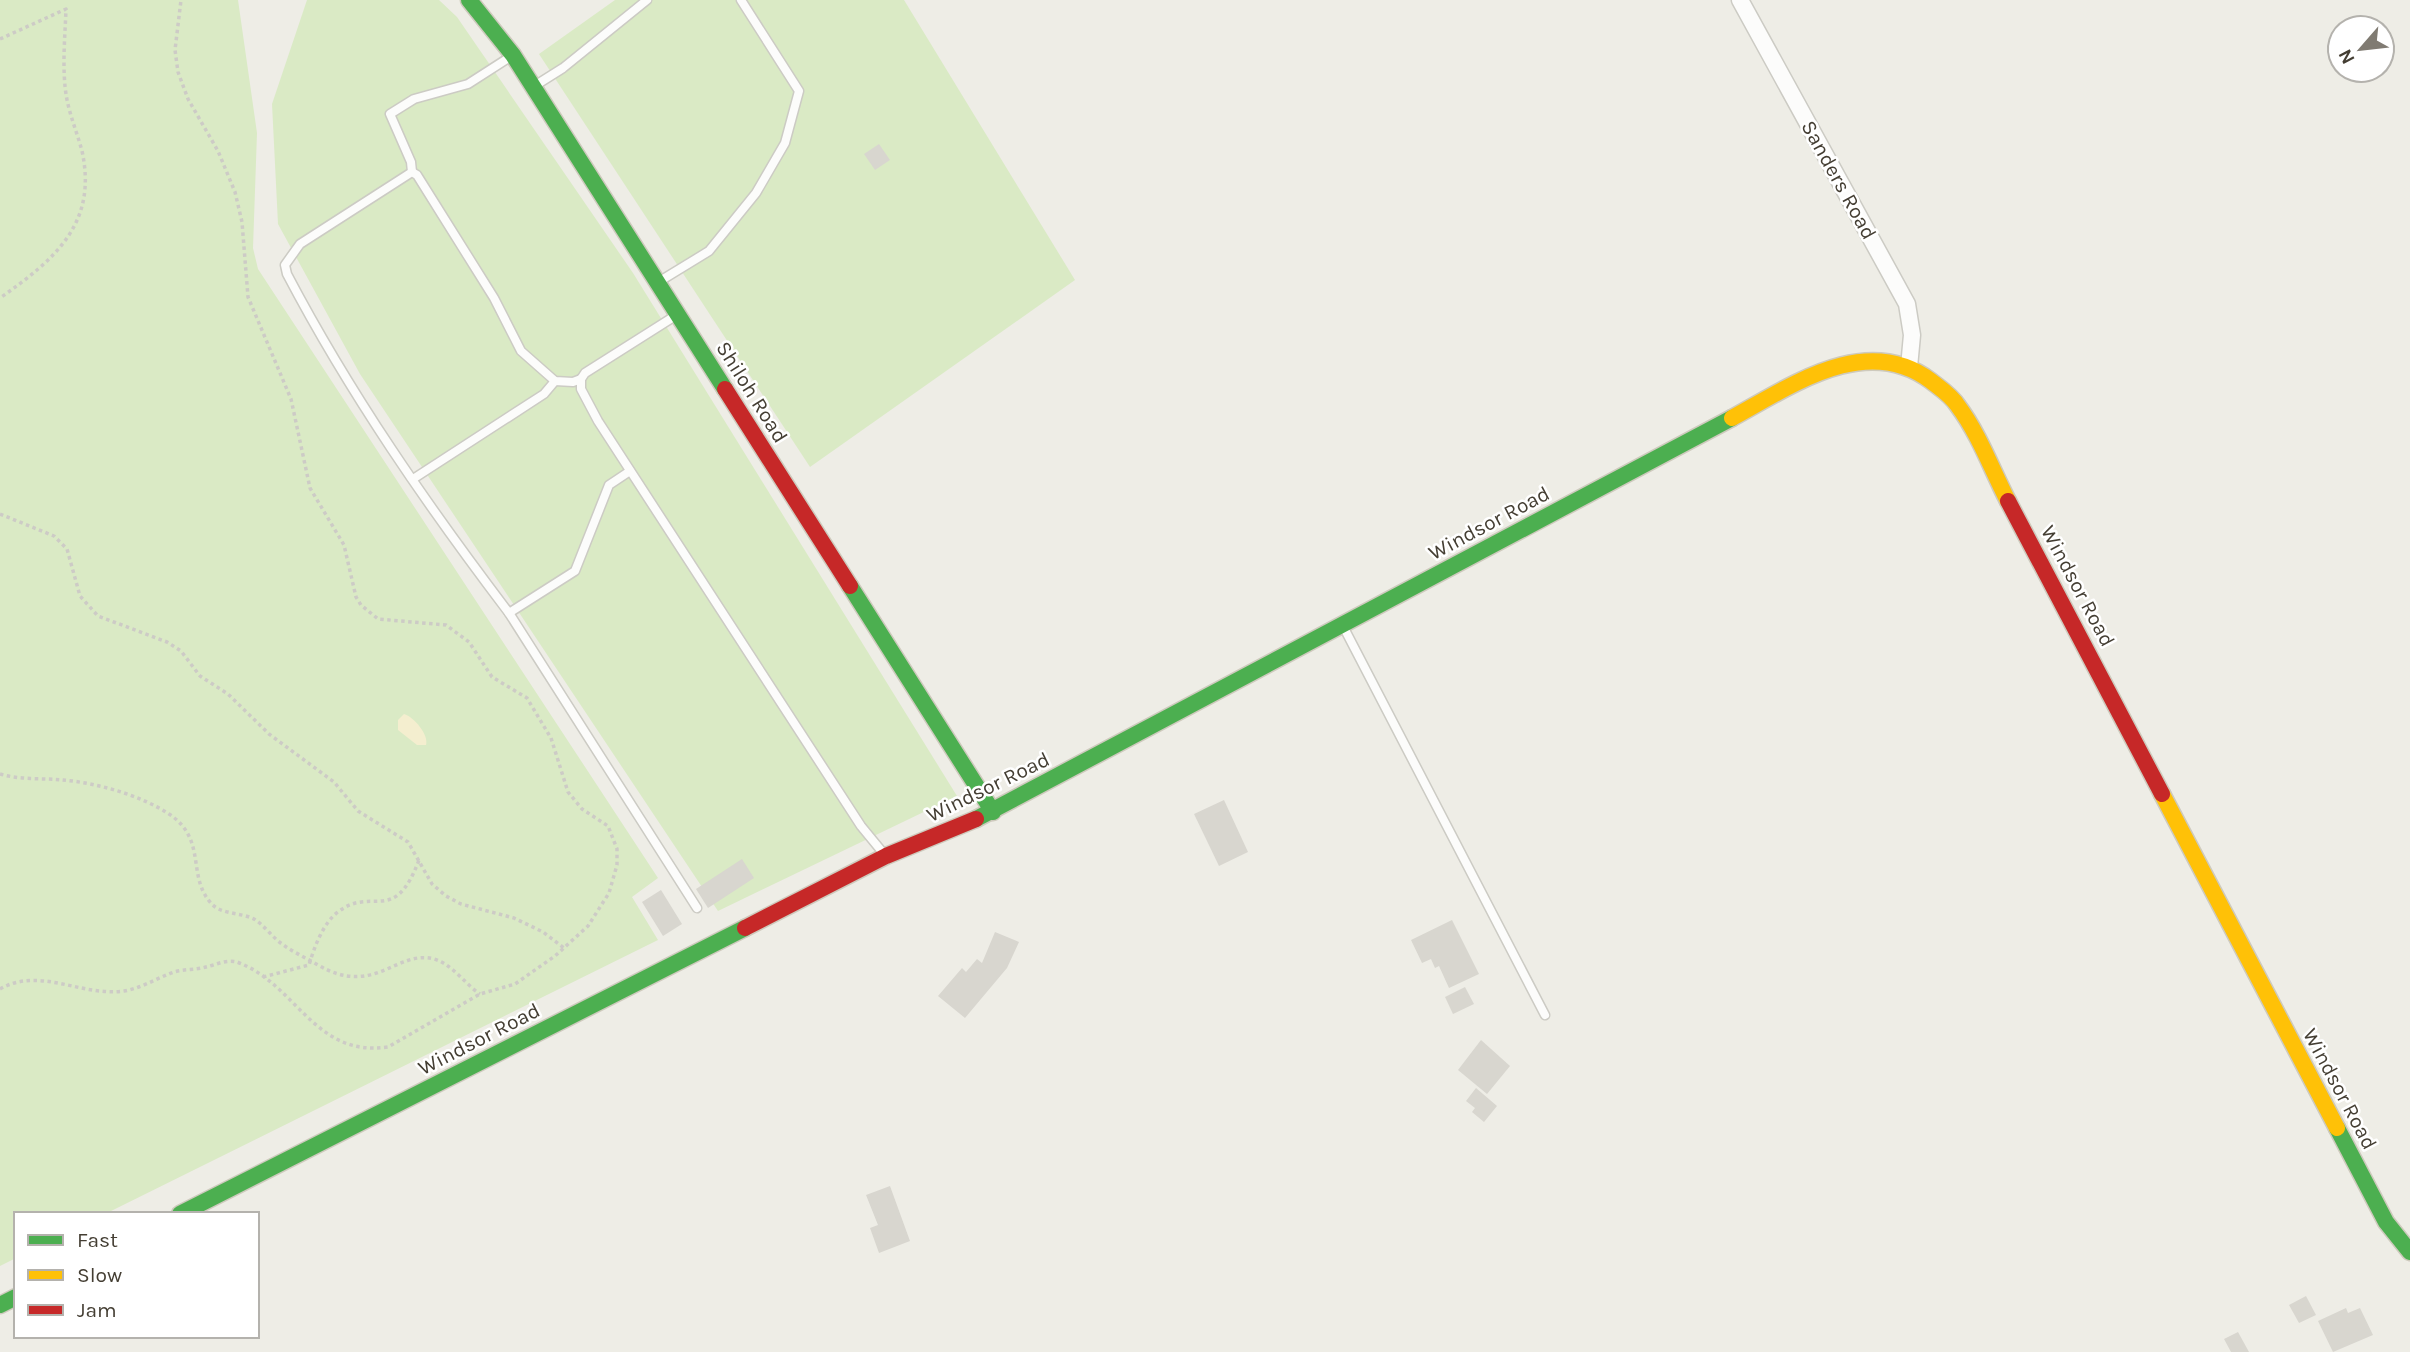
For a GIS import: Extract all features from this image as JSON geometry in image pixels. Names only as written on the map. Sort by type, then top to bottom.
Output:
[{"type":"main road","name":"Shiloh Road","points":[[469,0],[513,55],[993,812]]},
{"type":"main road","name":"Windsor Road","points":[[184,1212],[886,856],[993,812],[1818,372],[1850,361],[1882,359],[1909,367],[1937,383],[1958,405],[2386,1222],[2410,1252]]},
{"type":"street","name":"Sanders Road","points":[[1741,0],[1907,304],[1912,335],[1909,367]]},
{"type":"lane","points":[[533,87],[563,68],[647,0]]},
{"type":"lane","points":[[658,283],[709,251],[756,193],[785,143],[799,91],[741,0]]},
{"type":"lane","points":[[412,172],[411,162],[390,114],[414,99],[468,84],[513,55]]},
{"type":"lane","points":[[412,172],[418,175],[494,298],[521,351],[555,381],[573,382],[581,379],[678,314]]},
{"type":"lane","points":[[412,172],[300,244],[285,265],[287,274],[327,349],[413,480],[509,613],[697,908]]},
{"type":"lane","points":[[581,379],[582,389],[598,421],[861,825],[886,856]]},
{"type":"lane","points":[[413,480],[544,394],[555,381]]},
{"type":"lane","points":[[509,613],[575,571],[609,485],[630,471]]},
{"type":"lane","points":[[1343,625],[1545,1014]]},
{"type":"path","points":[[0,989],[24,979],[38,979],[88,991],[124,991],[177,971],[233,961],[263,977],[313,1024],[357,1049],[388,1047],[480,994],[515,984],[564,948],[588,926],[609,893],[617,865],[614,836],[608,826],[582,809],[568,792],[551,737],[527,698],[492,677],[469,642],[446,625],[378,619],[369,614],[356,597],[344,545],[310,488],[290,399],[248,297],[242,222],[235,192],[218,151],[188,99],[178,72],[175,50],[181,0]]},
{"type":"path","points":[[0,39],[66,9],[65,83],[71,119],[82,152],[84,189],[77,223],[63,246],[44,265],[0,298]]},
{"type":"path","points":[[0,514],[54,536],[67,549],[80,596],[98,616],[167,642],[181,651],[200,676],[228,694],[269,734],[334,782],[358,811],[408,842],[432,884],[446,896],[461,904],[514,918],[543,932],[564,948]]},
{"type":"path","points":[[0,774],[79,783],[137,798],[167,813],[190,835],[204,892],[213,906],[256,920],[280,942],[334,972],[369,977],[407,961],[430,958],[443,962],[480,994]]},
{"type":"path","points":[[263,977],[305,967],[326,926],[340,911],[398,895],[410,885],[419,860]]},
{"type":"green space","points":[[0,0],[238,0],[257,133],[253,248],[258,269],[658,878],[632,897],[658,940],[109,1212],[14,1212],[14,1259],[0,1266]]},
{"type":"green space","points":[[307,0],[439,0],[457,17],[633,273],[957,796],[718,911],[360,374],[278,224],[272,104]]},
{"type":"green space","points":[[615,0],[904,0],[1075,280],[810,467],[539,54]]},
{"type":"sand","points":[[404,714],[420,727],[426,745],[417,745],[398,730],[398,720]]},
{"type":"building","points":[[879,144],[890,160],[875,170],[864,154]]},
{"type":"building","points":[[1224,800],[1248,852],[1219,866],[1194,814]]},
{"type":"building","points":[[742,859],[754,878],[708,908],[696,889]]},
{"type":"building","points":[[661,890],[682,924],[663,936],[642,902]]},
{"type":"building","points":[[1452,920],[1479,974],[1449,988],[1439,966],[1435,968],[1431,959],[1422,963],[1411,940]]},
{"type":"building","points":[[995,932],[1019,942],[1007,968],[965,1018],[938,996],[962,968],[966,972],[977,959],[982,963]]},
{"type":"building","points":[[1465,987],[1474,1004],[1453,1014],[1445,997]]},
{"type":"building","points":[[1481,1040],[1510,1066],[1487,1094],[1458,1070]]},
{"type":"building","points":[[1476,1088],[1497,1106],[1484,1122],[1472,1112],[1475,1108],[1466,1101]]},
{"type":"building","points":[[890,1186],[910,1241],[879,1253],[870,1228],[878,1225],[866,1195]]},
{"type":"building","points":[[2306,1296],[2316,1315],[2299,1323],[2289,1305]]},
{"type":"building","points":[[2346,1308],[2348,1313],[2360,1308],[2373,1335],[2333,1352],[2318,1321]]},
{"type":"building","points":[[2238,1332],[2249,1352],[2231,1352],[2224,1339]]},
{"type":"traffic: fast","points":[[469,0],[513,55],[725,389]]},
{"type":"traffic: fast","points":[[976,819],[1732,418]]},
{"type":"traffic: fast","points":[[850,586],[993,812]]},
{"type":"traffic: fast","points":[[184,1212],[745,928]]},
{"type":"traffic: fast","points":[[2337,1128],[2386,1222],[2410,1252]]},
{"type":"traffic: fast","points":[[0,1305],[14,1298]]},
{"type":"traffic: slow","points":[[1732,418],[1804,379],[1829,369],[1855,363],[1881,362],[1906,367],[1931,381],[1955,402],[1979,440],[2008,501]]},
{"type":"traffic: slow","points":[[2162,794],[2337,1128]]},
{"type":"traffic: jam","points":[[725,389],[850,586]]},
{"type":"traffic: jam","points":[[2008,501],[2162,794]]},
{"type":"traffic: jam","points":[[745,928],[886,856],[976,819]]}]
